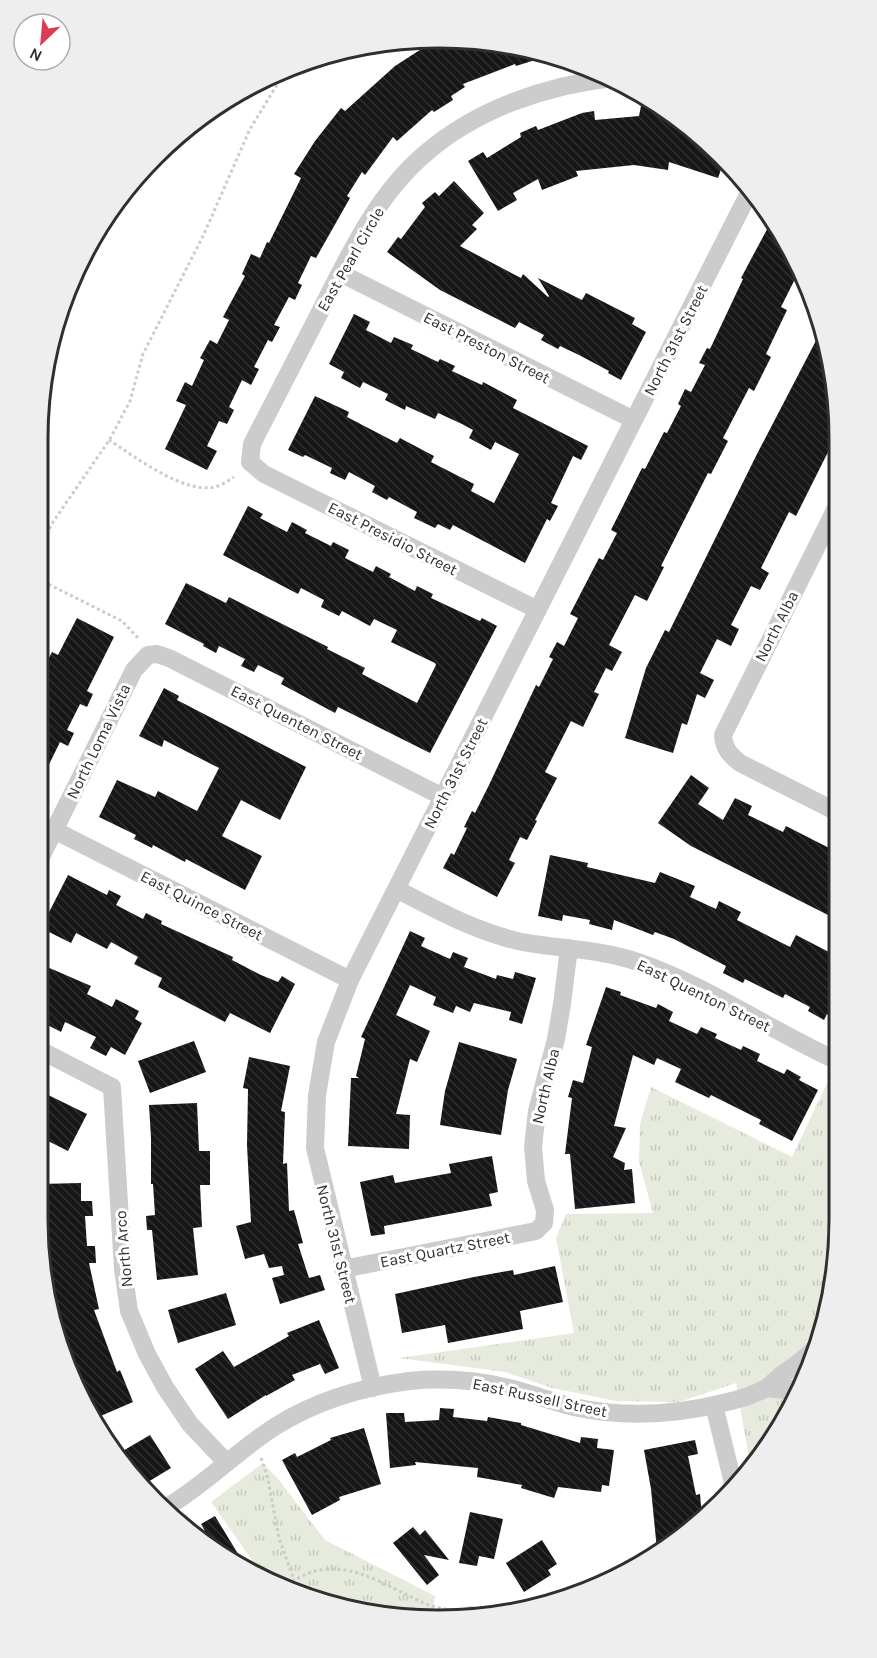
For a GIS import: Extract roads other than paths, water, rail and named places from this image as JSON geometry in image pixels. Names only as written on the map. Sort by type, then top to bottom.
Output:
[{"type":"street","name":"East Pearl Circle","points":[[250,462],[252,444],[340,273],[366,225],[396,184],[426,153],[464,125],[543,92],[593,80]]},
{"type":"street","name":"North 31st Street","points":[[373,1388],[315,1149],[317,1095],[326,1042],[350,980],[746,199]]},
{"type":"street","name":"East Preston Street","points":[[340,273],[634,420]]},
{"type":"street","name":"East Presidio Street","points":[[250,462],[264,474],[537,610]]},
{"type":"street","name":"North Alba","points":[[829,522],[723,735],[724,746],[740,763],[829,808]]},
{"type":"street","name":"East Quenten Street","points":[[148,655],[157,654],[169,658],[443,796]]},
{"type":"street","name":"North Loma Vista","points":[[48,842],[134,670],[148,655]]},
{"type":"street","name":"East Quince Street","points":[[54,830],[350,980]]},
{"type":"street","name":"East Quenton Street","points":[[396,889],[453,919],[490,934],[523,942],[600,953],[646,965],[829,1056]]},
{"type":"street","name":"North Alba","points":[[544,1223],[545,1210],[536,1181],[533,1147],[537,1111],[558,1027],[569,948]]},
{"type":"street","name":"North Arco","points":[[48,1054],[112,1088],[123,1269],[129,1311],[147,1354],[165,1387],[190,1424],[227,1463]]},
{"type":"street","name":"East Quartz Street","points":[[343,1269],[536,1231],[544,1223]]},
{"type":"street","name":"East Russell Street","points":[[171,1504],[277,1426],[339,1396],[373,1388],[409,1381],[476,1382],[508,1387],[574,1407],[642,1414],[675,1412],[740,1399],[766,1388],[802,1361]]},
{"type":"street","name":"East Russell Street","points":[[766,1388],[790,1389]]},
{"type":"street","points":[[714,1405],[732,1477]]}]
